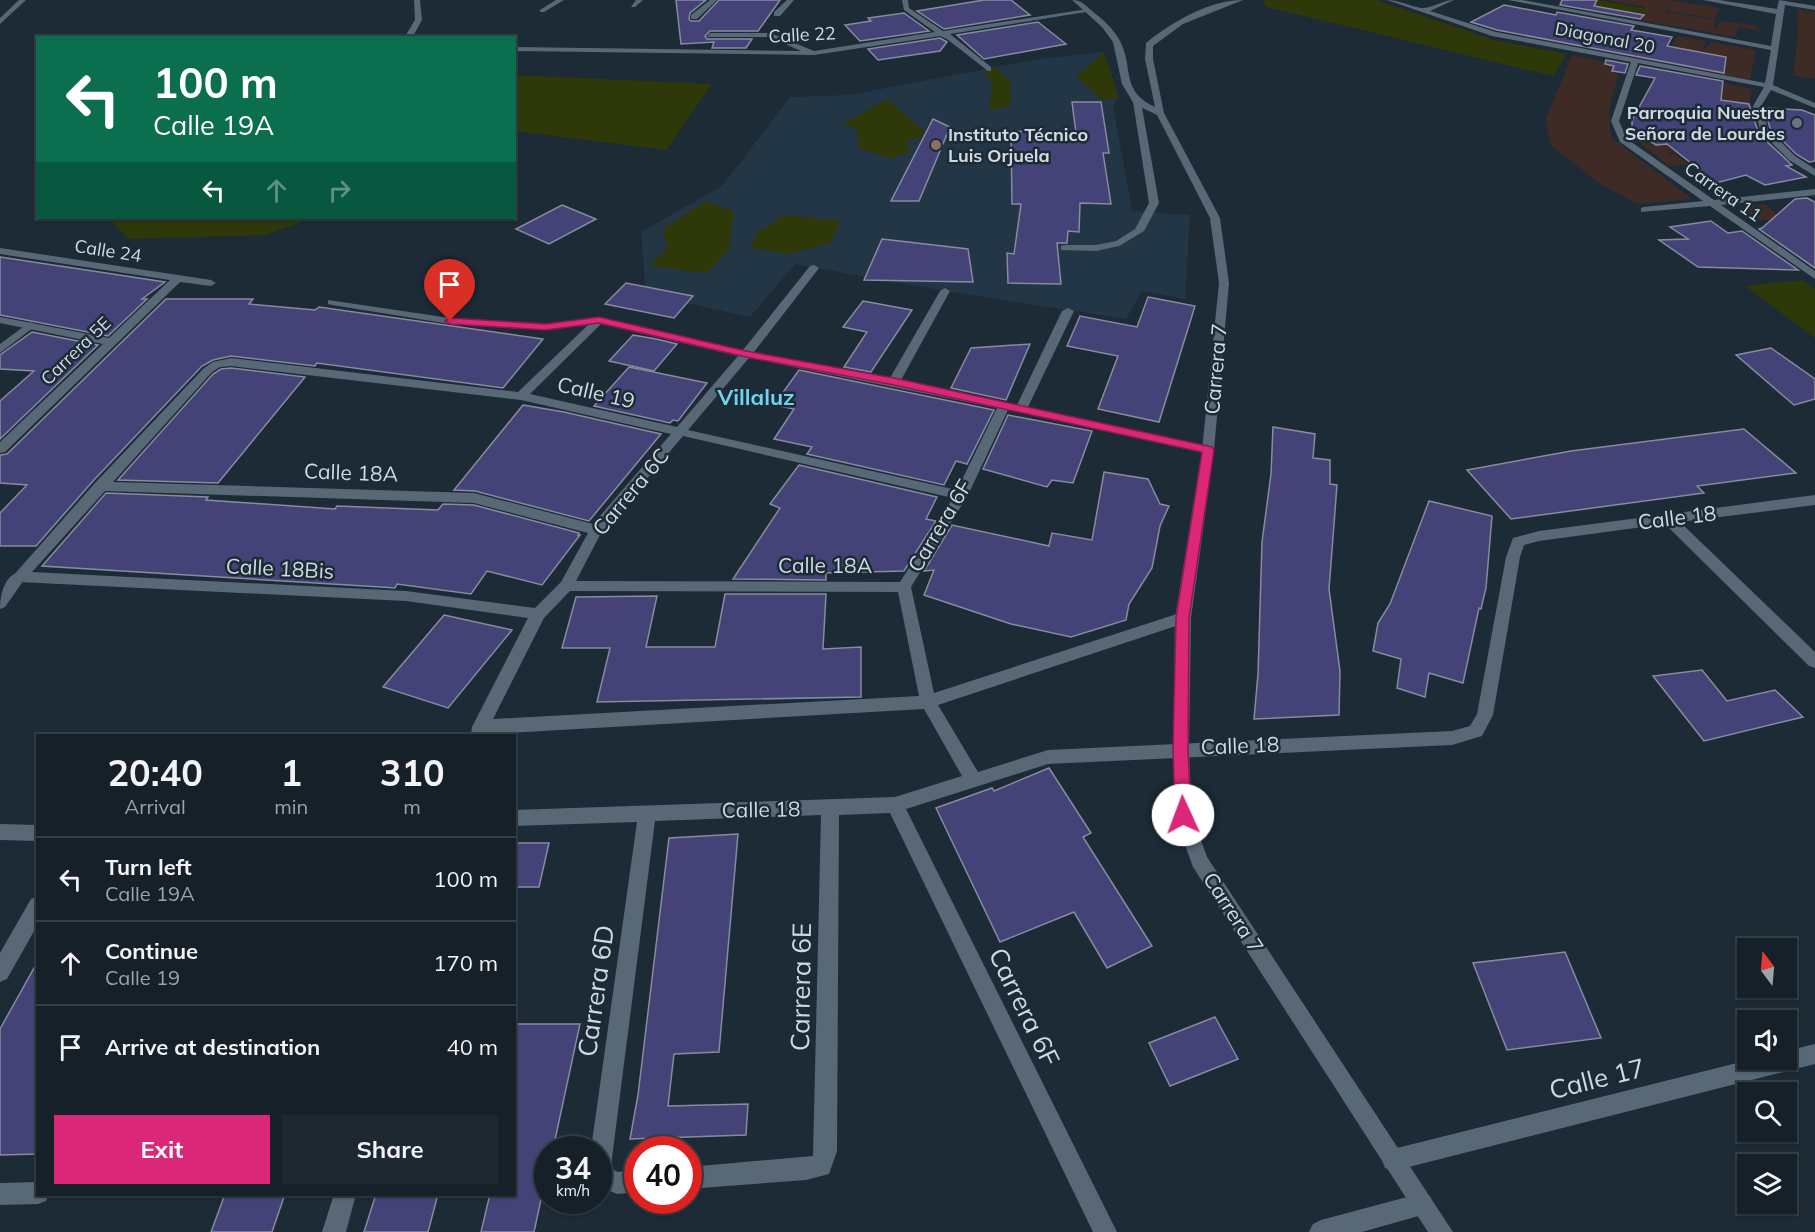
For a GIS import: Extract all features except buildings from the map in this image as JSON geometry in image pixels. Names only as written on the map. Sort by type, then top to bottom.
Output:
[{"type":"street","points":[[0,22],[23,0]]},
{"type":"street","points":[[409,36],[417,27],[421,12],[417,0]]},
{"type":"street","points":[[542,11],[561,0]]},
{"type":"street","points":[[633,6],[640,0]]},
{"type":"street","points":[[694,17],[714,0]]},
{"type":"street","points":[[777,14],[791,0]]},
{"type":"street","points":[[905,0],[906,9],[950,37],[988,69]]},
{"type":"street","points":[[1065,248],[1096,248],[1119,243],[1139,231],[1154,203],[1137,102],[1126,84],[1117,42],[1105,25],[1075,0]]},
{"type":"street","name":"Carrera 7","points":[[1240,0],[1185,19],[1166,29],[1149,45],[1149,60],[1160,113],[1215,218],[1224,283],[1208,450],[1183,618],[1181,749],[1183,815],[1199,861],[1441,1232]]},
{"type":"street","name":"Diagonal 20","points":[[1390,0],[1495,34],[1769,86],[1815,106]]},
{"type":"street","points":[[1422,10],[1451,0]]},
{"type":"street","points":[[1511,0],[1775,49]]},
{"type":"street","points":[[1706,0],[1815,8]]},
{"type":"street","points":[[1781,5],[1769,86],[1757,106],[1764,130],[1792,158],[1815,172]]},
{"type":"street","name":"Calle 22","points":[[516,49],[814,53],[1088,11]]},
{"type":"street","points":[[710,35],[770,35],[814,53]]},
{"type":"street","name":"Carrera 11","points":[[1635,61],[1615,121],[1623,140],[1815,276]]},
{"type":"street","points":[[1769,86],[1815,94]]},
{"type":"street","points":[[1137,102],[1160,113]]},
{"type":"street","points":[[1644,210],[1815,192]]},
{"type":"street","name":"Calle 24","points":[[0,251],[211,283]]},
{"type":"street","name":"Carrera 6C","points":[[478,731],[538,615],[566,586],[596,530],[746,354],[814,268]]},
{"type":"street","name":"Carrera 5E","points":[[0,448],[177,279]]},
{"type":"street","points":[[894,382],[945,291]]},
{"type":"street","points":[[332,302],[450,321],[546,327],[599,320],[746,354],[894,382],[1208,450]]},
{"type":"street","points":[[1021,410],[1068,311]]},
{"type":"street","points":[[0,320],[111,342]]},
{"type":"street","points":[[521,396],[599,320]]},
{"type":"street","points":[[0,350],[30,325]]},
{"type":"street","name":"Calle 19","points":[[100,486],[208,370],[217,364],[231,362],[521,396],[960,495]]},
{"type":"street","name":"Carrera 6F","points":[[974,781],[928,702],[904,587],[960,495],[1004,406]]},
{"type":"street","points":[[0,603],[19,577],[100,486]]},
{"type":"street","name":"Calle 18A","points":[[100,486],[474,498],[596,530]]},
{"type":"street","name":"Calle 18","points":[[516,818],[895,805],[1048,757],[1452,738],[1476,731],[1485,715],[1513,557],[1518,541],[1539,536],[1815,501]]},
{"type":"street","points":[[1668,519],[1815,663]]},
{"type":"street","name":"Calle 18Bis","points":[[19,577],[406,596],[538,615]]},
{"type":"street","name":"Calle 18A","points":[[566,586],[904,587]]},
{"type":"street","points":[[478,731],[928,702],[1183,618]]},
{"type":"street","name":"Carrera 6F","points":[[895,805],[1105,1232]]},
{"type":"street","name":"Carrera 6E","points":[[702,1177],[821,1166],[826,1151],[830,809]]},
{"type":"street","name":"Carrera 6D","points":[[624,1182],[617,1183],[601,1175],[647,813]]},
{"type":"street","points":[[0,832],[36,833]]},
{"type":"street","points":[[0,972],[36,909]]},
{"type":"street","name":"Calle 17","points":[[1393,1160],[1815,1054]]},
{"type":"street","points":[[0,1194],[36,1193]]},
{"type":"street","points":[[334,1232],[344,1196]]},
{"type":"street","points":[[1321,1232],[1422,1204]]},
{"type":"shaded area","points":[[1606,0],[1669,0],[1720,8],[1714,19],[1667,11],[1668,5],[1665,12],[1716,20],[1714,31],[1721,21],[1755,25],[1759,31],[1738,27],[1735,37],[1639,20],[1645,7]]},
{"type":"shaded area","points":[[1797,9],[1815,12],[1815,79],[1793,75],[1798,33]]},
{"type":"shaded area","points":[[1678,36],[1706,41],[1703,51],[1711,42],[1756,50],[1750,80],[1695,69],[1725,66],[1726,57],[1702,53],[1696,65],[1658,44],[1679,48],[1672,45]]},
{"type":"shaded area","name":"Instituto Técnico Luis Orjuela","points":[[1104,52],[1119,98],[1113,105],[1132,211],[1190,215],[1185,299],[1142,291],[1126,319],[945,291],[795,264],[750,317],[646,294],[641,232],[722,186],[790,97],[849,95],[1039,59]]},
{"type":"shaded area","points":[[1572,55],[1614,66],[1612,71],[1619,72],[1609,110],[1611,137],[1692,199],[1637,204],[1600,184],[1551,145],[1545,121]]},
{"type":"shaded area","points":[[1724,83],[1752,89],[1749,104],[1713,96]]},
{"type":"shaded area","points":[[1636,126],[1675,143],[1698,158],[1682,157],[1670,150],[1672,152],[1666,153],[1675,154],[1691,165],[1669,166],[1635,139],[1638,138]]},
{"type":"shaded area","points":[[1765,204],[1778,215],[1771,220],[1758,220],[1739,208]]},
{"type":"green space","points":[[1376,0],[1494,40],[1567,54],[1553,76],[1267,7],[1262,1]]},
{"type":"green space","points":[[1597,0],[1646,9],[1644,15],[1611,9],[1606,14],[1591,11]]},
{"type":"green space","points":[[1104,52],[1119,98],[1103,100],[1076,77]]},
{"type":"green space","points":[[993,66],[1011,81],[1010,105],[1000,109],[989,109],[992,81],[984,75]]},
{"type":"green space","points":[[516,75],[712,84],[666,150],[516,131]]},
{"type":"green space","points":[[888,99],[928,135],[906,141],[911,151],[891,159],[859,148],[857,129],[842,124]]},
{"type":"green space","points":[[706,201],[734,211],[729,250],[706,273],[649,266],[667,248],[663,229]]},
{"type":"green space","points":[[784,215],[841,221],[830,243],[790,254],[751,248],[756,234]]},
{"type":"green space","points":[[110,219],[309,219],[265,235],[128,239]]},
{"type":"green space","points":[[1802,280],[1815,289],[1815,338],[1745,286]]},
{"type":"place","name":"Parroquia Nuestra Señora de Lourdes","points":[[1797,123]]},
{"type":"place","name":"Instituto Técnico Luis Orjuela","points":[[936,145]]},
{"type":"district","name":"Villaluz","points":[[756,397]]},
{"type":"route","points":[[450,321],[546,327],[599,320],[746,354],[894,382],[1208,450],[1183,618],[1181,749],[1183,815]]}]
